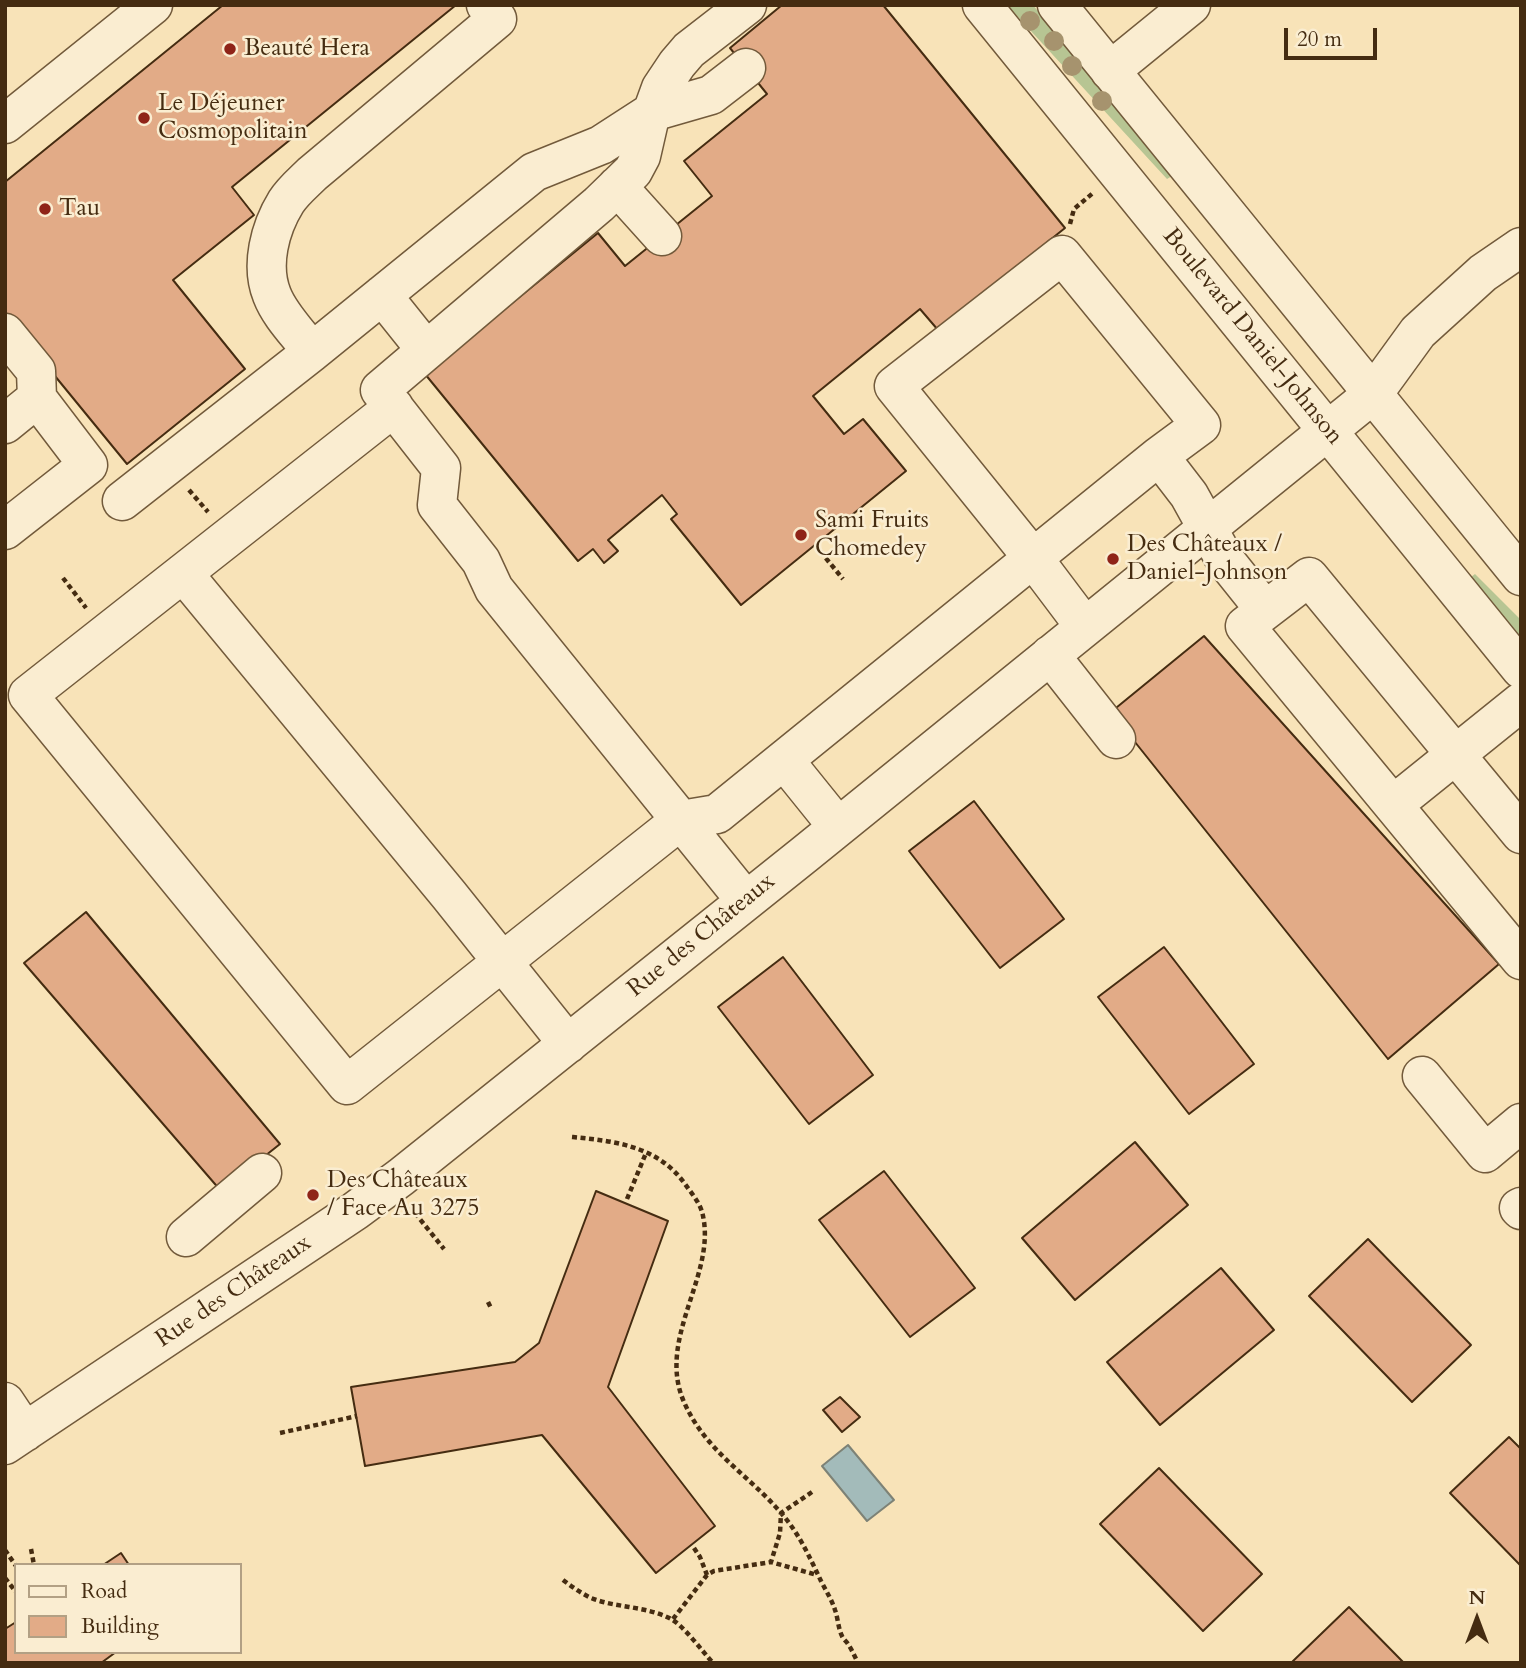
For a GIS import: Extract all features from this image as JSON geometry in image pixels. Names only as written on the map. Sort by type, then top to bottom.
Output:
[{"type":"street","points":[[5,124],[153,5]]},
{"type":"street","points":[[312,352],[278,307],[268,282],[268,250],[279,214],[292,194],[312,174],[497,19],[486,5]]},
{"type":"street","points":[[746,901],[494,589],[481,561],[437,505],[441,468],[380,390],[633,171],[641,156],[661,88],[690,50],[747,5]]},
{"type":"street","name":"Boulevard Daniel-Johnson","points":[[982,5],[1521,669]]},
{"type":"street","points":[[1056,5],[1521,576]]},
{"type":"street","points":[[1110,71],[1191,5]]},
{"type":"street","points":[[5,333],[36,372],[37,398],[89,465],[129,509],[167,465],[312,352],[534,172],[601,145],[652,112],[711,95],[746,68]]},
{"type":"street","points":[[617,186],[662,236]]},
{"type":"street","name":"Rue des Châteaux","points":[[12,1426],[377,1196],[1373,394],[1418,332],[1483,274],[1521,247]]},
{"type":"street","points":[[394,407],[28,695],[347,1084],[681,820],[717,814],[784,760],[1033,558],[1159,456],[1200,425],[1062,255],[894,386],[1033,558],[1085,627]]},
{"type":"street","points":[[382,295],[426,350]]},
{"type":"street","points":[[5,424],[37,398]]},
{"type":"street","points":[[1159,456],[1189,495],[1225,560],[1265,610]]},
{"type":"street","points":[[5,530],[89,465]]},
{"type":"street","points":[[183,573],[503,961],[568,1044]]},
{"type":"street","points":[[1521,834],[1309,577],[1245,626],[1521,960]]},
{"type":"street","points":[[1050,654],[1116,739]]},
{"type":"street","points":[[1393,805],[1521,702]]},
{"type":"street","points":[[784,760],[838,827]]},
{"type":"street","points":[[1422,1076],[1485,1153],[1521,1123]]},
{"type":"street","points":[[186,1237],[262,1173]]},
{"type":"path","points":[[1074,209],[1089,197]]},
{"type":"path","points":[[167,465],[229,536]]},
{"type":"path","points":[[815,545],[843,579]]},
{"type":"path","points":[[572,1137],[620,1143],[658,1158],[671,1167],[695,1198],[703,1214],[705,1241],[678,1345],[677,1370],[683,1400],[700,1432],[781,1513],[796,1533],[835,1608],[841,1635],[858,1663]]},
{"type":"path","points":[[628,1199],[646,1153]]},
{"type":"path","points":[[415,1213],[444,1249]]},
{"type":"path","points":[[488,1302],[491,1308]]},
{"type":"path","points":[[281,1433],[356,1416]]},
{"type":"path","points":[[781,1513],[812,1492]]},
{"type":"path","points":[[771,1562],[780,1533],[781,1513]]},
{"type":"path","points":[[694,1548],[707,1575]]},
{"type":"path","points":[[30,1549],[34,1563]]},
{"type":"path","points":[[673,1620],[707,1575],[714,1571],[771,1562],[818,1575]]},
{"type":"path","points":[[563,1580],[593,1599],[659,1614],[673,1620],[713,1663]]},
{"type":"green space","points":[[1007,5],[1033,5],[1172,176],[1167,179]]},
{"type":"green space","points":[[1475,574],[1521,620],[1521,638],[1471,577]]},
{"type":"water","points":[[848,1445],[894,1500],[867,1521],[822,1466]]},
{"type":"building","points":[[223,5],[456,5],[232,187],[254,215],[173,280],[245,369],[127,464],[5,315],[5,182]]},
{"type":"building","points":[[782,5],[883,5],[1065,228],[938,330],[920,309],[813,396],[844,434],[863,419],[906,471],[741,605],[671,519],[677,514],[662,495],[608,540],[618,551],[604,563],[593,549],[578,561],[425,374],[598,233],[625,266],[712,196],[684,161],[767,94],[730,48]]},
{"type":"building","points":[[1204,636],[1499,964],[1388,1059],[1111,712]]},
{"type":"building","points":[[974,801],[1064,919],[1000,968],[909,851]]},
{"type":"building","points":[[86,912],[280,1144],[221,1191],[24,963]]},
{"type":"building","points":[[1164,947],[1254,1064],[1189,1114],[1098,997]]},
{"type":"building","points":[[783,957],[873,1075],[809,1124],[718,1007]]},
{"type":"building","points":[[1135,1142],[1188,1205],[1075,1300],[1022,1238]]},
{"type":"building","points":[[884,1171],[975,1288],[910,1337],[819,1220]]},
{"type":"building","points":[[596,1191],[668,1221],[608,1387],[715,1526],[656,1573],[542,1435],[365,1466],[351,1387],[515,1362],[539,1343]]},
{"type":"building","points":[[1368,1239],[1471,1345],[1412,1402],[1309,1296]]},
{"type":"building","points":[[1221,1268],[1274,1330],[1160,1425],[1107,1362]]},
{"type":"building","points":[[840,1397],[860,1417],[842,1432],[823,1410]]},
{"type":"building","points":[[1509,1437],[1521,1449],[1521,1566],[1450,1493]]},
{"type":"building","points":[[1159,1468],[1262,1574],[1203,1631],[1100,1524]]},
{"type":"building","points":[[121,1553],[128,1563],[106,1563]]},
{"type":"building","points":[[1349,1607],[1404,1663],[1291,1663]]},
{"type":"building","points":[[14,1623],[14,1654],[113,1654],[101,1663],[5,1663],[5,1629]]},
{"type":"place","name":"Beauté Hera","points":[[230,49]]},
{"type":"place","name":"Le Déjeuner Cosmopolitain","points":[[144,118]]},
{"type":"place","name":"Tau","points":[[45,209]]},
{"type":"place","name":"Sami Fruits Chomedey","points":[[801,535]]},
{"type":"place","name":"Des Châteaux / Daniel-Johnson","points":[[1113,559]]},
{"type":"place","name":"Des Châteaux / Face Au 3275","points":[[313,1195]]}]
